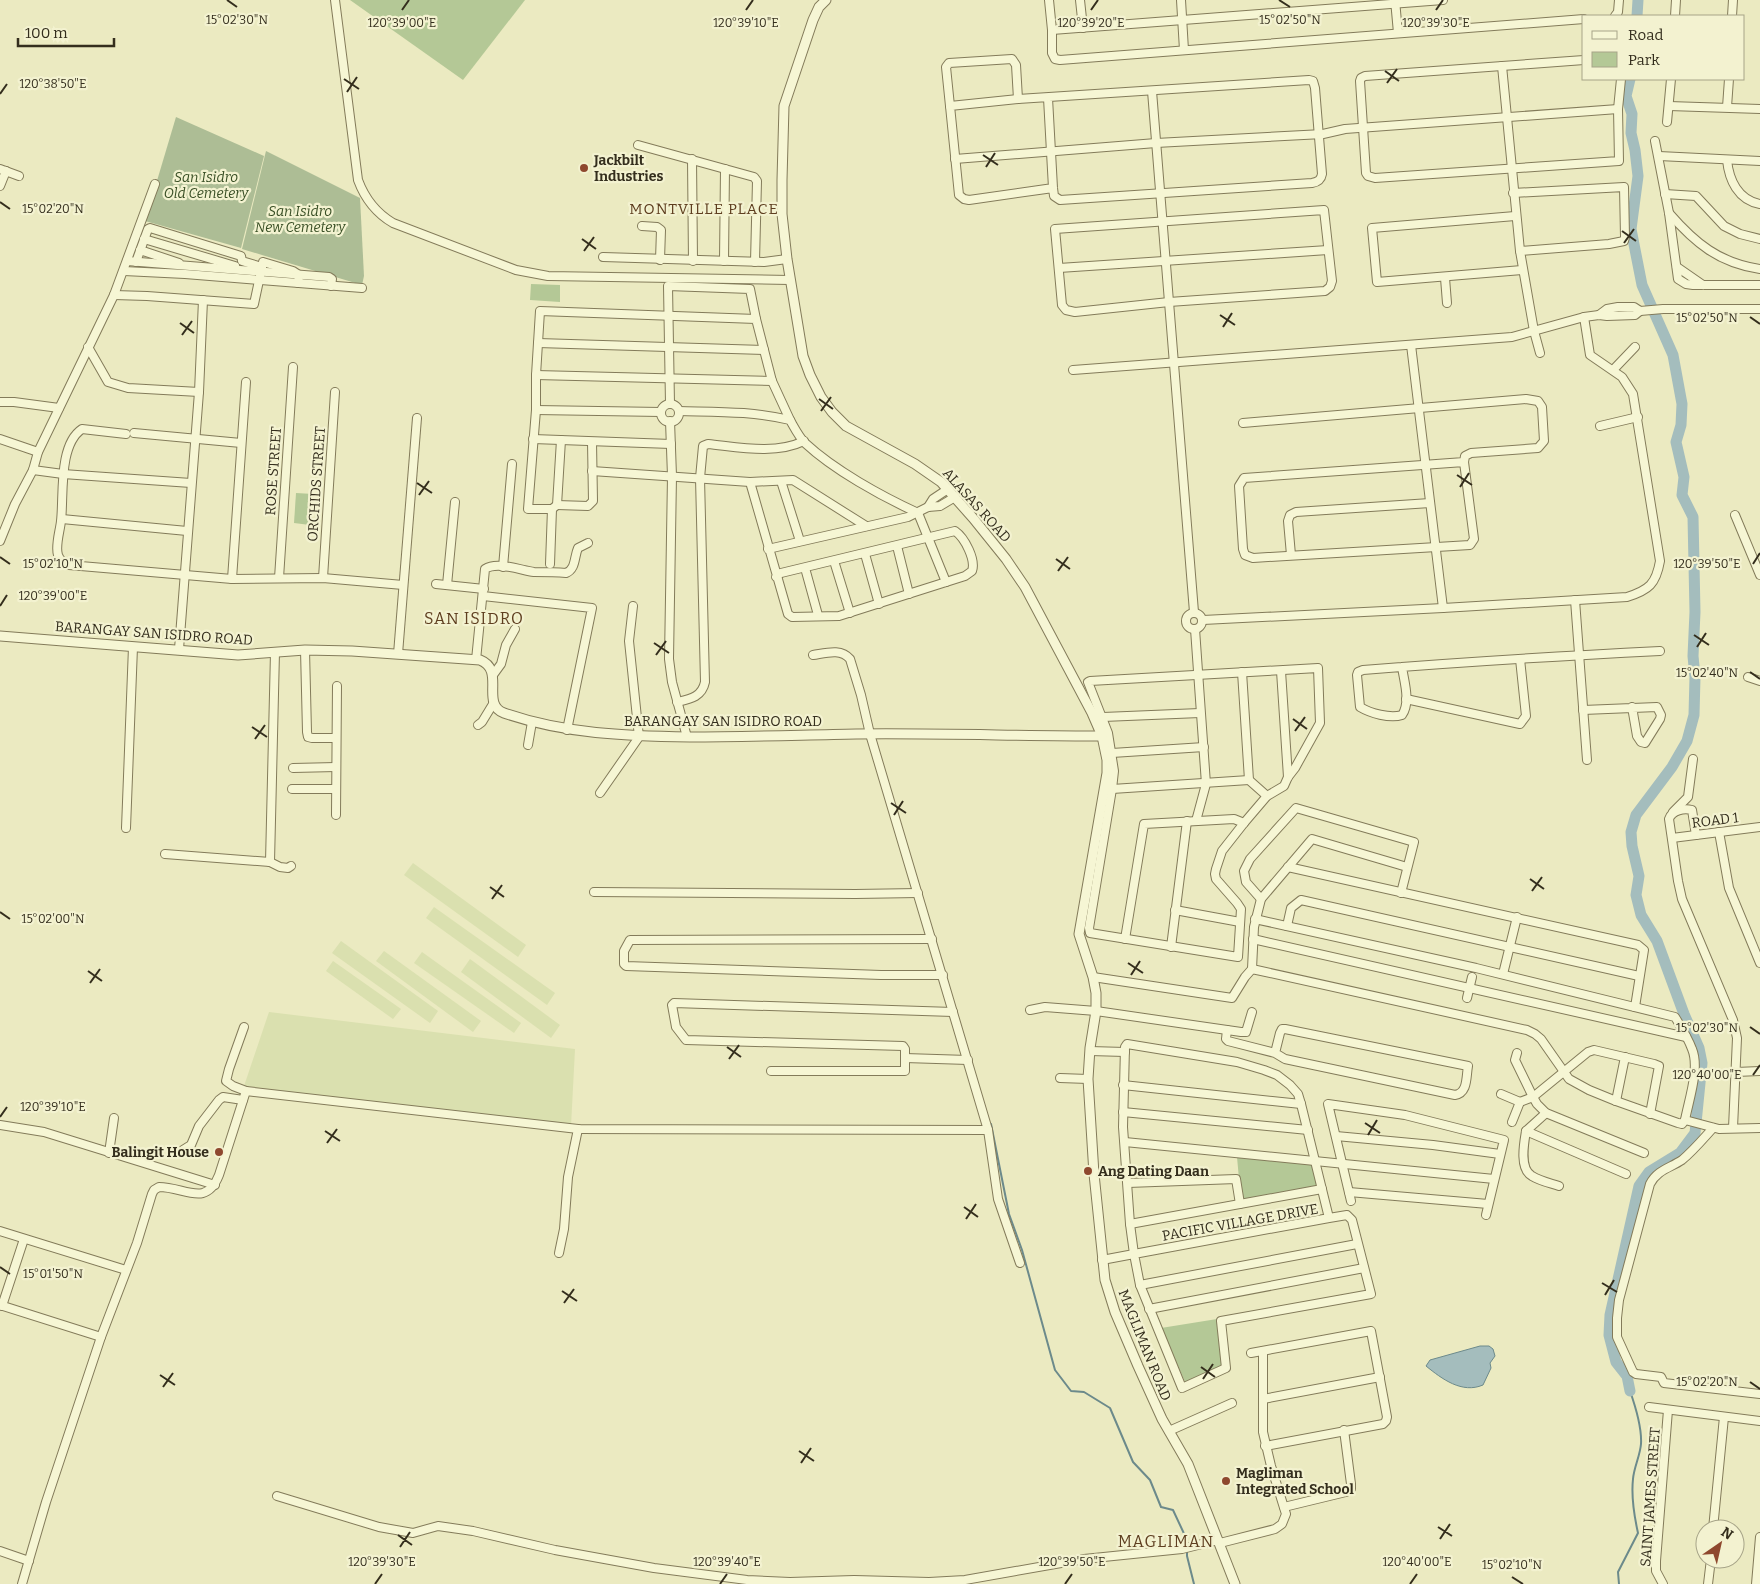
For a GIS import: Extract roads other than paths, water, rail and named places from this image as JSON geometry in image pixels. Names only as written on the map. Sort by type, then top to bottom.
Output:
[{"type":"street","points":[[335,0],[358,180],[363,194],[374,207],[393,223],[516,270],[548,276],[790,280]]},
{"type":"street","name":"ALASAS ROAD","points":[[826,0],[819,7],[813,20],[784,106],[782,214],[790,280],[804,356],[821,397],[832,412],[846,426],[922,469],[948,489],[1006,558],[1025,587],[1074,678],[1102,736],[1107,760],[1107,773],[1080,934],[1096,994],[1096,1011],[1088,1075]]},
{"type":"street","points":[[1049,0],[1053,57],[1057,60],[1582,19]]},
{"type":"street","points":[[1080,0],[1083,28]]},
{"type":"street","points":[[1181,0],[1184,50]]},
{"type":"street","points":[[1052,30],[1396,2],[1442,0]]},
{"type":"street","points":[[1617,14],[1619,0]]},
{"type":"street","points":[[1675,15],[1676,0]]},
{"type":"street","points":[[1732,15],[1733,0]]},
{"type":"street","points":[[1396,2],[1398,33]]},
{"type":"street","points":[[1018,100],[1014,60],[949,64],[946,67],[959,195],[964,199],[1053,188]]},
{"type":"street","points":[[1368,176],[1365,169],[1361,78],[1365,76],[1582,60]]},
{"type":"street","points":[[1502,66],[1515,216],[1522,270],[1540,353]]},
{"type":"street","points":[[950,106],[1018,100],[1309,80],[1314,84],[1322,177],[1317,182],[1064,201],[1056,198],[1053,188],[1048,98]]},
{"type":"street","points":[[1368,176],[1375,178],[1620,161],[1618,109],[1621,80]]},
{"type":"street","points":[[1666,122],[1671,80]]},
{"type":"street","points":[[1727,107],[1728,80]]},
{"type":"street","points":[[1152,91],[1194,612]]},
{"type":"street","points":[[1669,106],[1760,109]]},
{"type":"street","points":[[955,159],[1156,142],[1323,134],[1345,129],[1618,109]]},
{"type":"street","points":[[1655,140],[1669,213],[1678,279],[1686,284],[1760,286]]},
{"type":"street","points":[[638,145],[692,159],[754,178],[757,181],[755,262]]},
{"type":"street","points":[[1659,156],[1760,161]]},
{"type":"street","points":[[692,159],[692,260]]},
{"type":"street","points":[[1727,160],[1728,171],[1735,189],[1746,198],[1760,204]]},
{"type":"street","points":[[724,261],[725,169]]},
{"type":"street","points":[[0,186],[3,170],[19,176]]},
{"type":"street","points":[[1363,184],[1368,176]]},
{"type":"street","points":[[132,262],[155,184]]},
{"type":"street","points":[[1513,194],[1624,187],[1624,241],[1520,251]]},
{"type":"street","points":[[1665,194],[1696,196],[1724,226],[1740,234],[1760,239]]},
{"type":"street","points":[[1324,210],[1328,250],[1332,281],[1330,287],[1325,291],[1169,302],[1069,312],[1062,305],[1055,229],[1324,210]]},
{"type":"street","points":[[1669,213],[1687,234],[1711,252],[1728,262],[1760,269]]},
{"type":"street","points":[[1515,216],[1372,228],[1377,282],[1445,278],[1522,270]]},
{"type":"street","points":[[642,226],[657,227],[661,230],[660,260]]},
{"type":"street","points":[[0,541],[33,470],[38,452],[124,271],[140,250],[148,229],[150,228],[241,256],[242,261],[261,273]]},
{"type":"street","points":[[144,239],[198,256],[218,266]]},
{"type":"street","points":[[194,267],[203,244]]},
{"type":"street","points":[[219,277],[220,249]]},
{"type":"street","points":[[140,250],[169,259],[184,269]]},
{"type":"street","points":[[1059,268],[1328,250]]},
{"type":"street","points":[[603,257],[755,262],[773,262],[787,259]]},
{"type":"street","points":[[132,262],[150,263],[219,277],[261,273]]},
{"type":"street","points":[[114,295],[254,304],[263,262],[294,271],[299,279]]},
{"type":"street","points":[[150,263],[150,272]]},
{"type":"street","points":[[124,271],[150,272],[218,266],[331,286],[362,288]]},
{"type":"street","points":[[1445,278],[1447,304]]},
{"type":"street","points":[[670,404],[668,286],[750,289],[772,381],[790,420],[804,442],[838,468],[902,505],[918,512],[946,582]]},
{"type":"street","points":[[179,649],[199,392],[204,300]]},
{"type":"street","points":[[1073,370],[1512,337],[1584,317],[1599,315],[1612,308],[1634,307],[1644,310],[1760,309]]},
{"type":"street","points":[[592,442],[591,505],[528,509],[536,410],[540,311],[756,319]]},
{"type":"street","points":[[1203,620],[1627,597],[1640,593],[1652,585],[1658,572],[1660,561],[1638,417],[1631,389],[1614,370],[1590,355],[1584,317]]},
{"type":"street","points":[[538,343],[764,350]]},
{"type":"street","points":[[1411,346],[1443,608]]},
{"type":"street","points":[[88,347],[108,382],[128,388],[199,392]]},
{"type":"street","points":[[1614,370],[1635,347]]},
{"type":"street","name":"ROSE STREET","points":[[278,578],[292,367]]},
{"type":"street","points":[[536,375],[772,381]]},
{"type":"street","points":[[232,578],[246,382]]},
{"type":"street","name":"ORCHIDS STREET","points":[[322,578],[335,392]]},
{"type":"street","points":[[1243,423],[1533,399],[1541,404],[1544,441],[1538,448],[1467,454],[1464,462],[1474,540],[1470,545],[1253,558],[1243,552],[1239,486],[1244,478],[1464,462]]},
{"type":"street","points":[[0,402],[59,408]]},
{"type":"street","points":[[679,411],[676,420],[670,421],[663,418],[661,412],[664,406],[670,404],[674,405],[679,411],[739,412],[790,420]]},
{"type":"street","points":[[536,410],[661,412]]},
{"type":"street","points":[[1600,426],[1638,417]]},
{"type":"street","points":[[398,654],[417,418]]},
{"type":"street","points":[[670,421],[672,476],[669,659],[672,682],[687,737]]},
{"type":"street","points":[[242,443],[195,437],[82,429],[72,438],[63,474],[62,519],[57,553],[60,560],[69,565],[119,570],[232,578],[322,578],[403,585]]},
{"type":"street","points":[[0,439],[38,452]]},
{"type":"street","points":[[533,439],[671,444]]},
{"type":"street","points":[[550,564],[561,440]]},
{"type":"street","points":[[677,702],[694,698],[700,694],[704,689],[705,682],[700,478],[704,446],[708,444],[766,449],[794,446],[804,442]]},
{"type":"street","points":[[503,567],[512,464]]},
{"type":"street","points":[[33,470],[63,474],[191,483]]},
{"type":"street","points":[[592,470],[750,482],[793,480],[866,526]]},
{"type":"street","points":[[781,481],[800,541]]},
{"type":"street","points":[[750,482],[776,577],[789,616],[840,616],[850,613],[965,576],[972,571],[973,560],[963,540],[955,531],[781,573],[776,577]]},
{"type":"street","points":[[928,508],[933,499],[948,489]]},
{"type":"street","points":[[768,549],[908,517],[928,508],[940,506],[955,497]]},
{"type":"street","points":[[447,585],[455,502]]},
{"type":"street","points":[[1290,555],[1288,521],[1290,515],[1296,512],[1430,504]]},
{"type":"street","points":[[1735,515],[1760,575]]},
{"type":"street","points":[[62,519],[187,531]]},
{"type":"street","points":[[478,725],[482,722],[493,704],[493,675],[485,662],[476,660],[485,569],[489,566],[534,572],[566,573],[574,565],[578,548],[588,543]]},
{"type":"street","points":[[897,546],[909,594]]},
{"type":"street","points":[[865,554],[879,604]]},
{"type":"street","points":[[834,561],[850,613]]},
{"type":"street","points":[[805,568],[818,615]]},
{"type":"street","points":[[436,584],[483,593],[592,608],[567,730]]},
{"type":"street","points":[[1576,600],[1578,655],[1587,760]]},
{"type":"street","points":[[600,793],[639,737],[630,641],[633,606]]},
{"type":"street","points":[[1194,612],[1198,613],[1203,620]]},
{"type":"street","points":[[1194,612],[1186,620],[1188,627],[1195,630]]},
{"type":"street","points":[[1195,630],[1201,626],[1203,620]]},
{"type":"street","points":[[493,675],[500,664],[506,645],[515,628]]},
{"type":"street","points":[[1195,630],[1206,784],[1196,821]]},
{"type":"street","name":"BARANGAY SAN ISIDRO ROAD","points":[[0,636],[82,641],[238,655],[305,650],[352,650],[476,660]]},
{"type":"street","points":[[126,828],[133,647]]},
{"type":"street","points":[[305,650],[308,737],[336,738]]},
{"type":"street","points":[[1402,667],[1406,709],[1402,715],[1391,716],[1368,711],[1360,707],[1358,701],[1358,672],[1363,670],[1402,667],[1578,655],[1660,651]]},
{"type":"street","points":[[270,862],[275,652]]},
{"type":"street","points":[[813,655],[838,652],[850,659],[862,695],[870,734],[988,1130],[998,1199],[1020,1263]]},
{"type":"street","points":[[1406,699],[1520,724],[1526,716],[1520,659]]},
{"type":"street","points":[[1318,668],[1320,723],[1284,786],[1267,796],[1222,851],[1215,874],[1216,879],[1241,909],[1238,957],[1090,933],[1089,928],[1114,771],[1112,753],[1103,717],[1088,687],[1088,682],[1242,672],[1318,668]]},
{"type":"street","points":[[1281,671],[1288,777]]},
{"type":"street","points":[[1242,672],[1249,780],[1267,796]]},
{"type":"street","points":[[1748,677],[1760,680]]},
{"type":"street","points":[[336,815],[337,686]]},
{"type":"street","name":"BARANGAY SAN ISIDRO ROAD","points":[[493,704],[497,710],[532,722],[567,730],[639,737],[870,734],[1102,736]]},
{"type":"street","points":[[1583,710],[1632,707],[1657,707],[1660,712],[1660,719],[1645,742],[1641,742],[1637,736],[1632,707]]},
{"type":"street","points":[[1103,717],[1200,712]]},
{"type":"street","points":[[528,745],[532,722]]},
{"type":"street","points":[[1112,753],[1204,747]]},
{"type":"street","points":[[1693,759],[1688,797],[1673,812],[1669,819],[1682,899],[1733,1020],[1737,1038],[1733,1128]]},
{"type":"street","points":[[293,768],[336,768]]},
{"type":"street","points":[[1112,789],[1249,780]]},
{"type":"street","points":[[292,790],[335,789]]},
{"type":"street","points":[[1261,899],[1246,882],[1244,871],[1250,859],[1296,808],[1414,842],[1401,893]]},
{"type":"street","points":[[1673,812],[1689,809],[1694,812],[1696,835]]},
{"type":"street","points":[[1125,939],[1144,824],[1234,819],[1244,823]]},
{"type":"street","points":[[1171,947],[1187,821]]},
{"type":"street","name":"ROAD 1","points":[[1672,838],[1760,827]]},
{"type":"street","points":[[1719,832],[1729,888],[1760,963]]},
{"type":"street","points":[[1093,977],[1232,998],[1252,969],[1255,919],[1261,899],[1312,839],[1407,866]]},
{"type":"street","points":[[165,854],[270,862],[284,868],[291,866]]},
{"type":"street","points":[[1288,867],[1638,945],[1644,950],[1635,1007]]},
{"type":"street","points":[[594,892],[918,893]]},
{"type":"street","points":[[1287,926],[1291,908],[1301,900],[1639,976]]},
{"type":"street","points":[[1175,910],[1240,922]]},
{"type":"street","points":[[1503,974],[1517,917]]},
{"type":"street","points":[[1252,969],[1526,1030],[1535,1034],[1541,1040],[1569,1079],[1589,1090],[1650,1114],[1682,1124],[1686,1120],[1695,1068],[1692,1048],[1675,1017],[1503,974],[1255,919]]},
{"type":"street","points":[[932,939],[630,940],[624,951],[624,964],[626,966],[881,975],[943,975]]},
{"type":"street","points":[[1253,939],[1686,1037]]},
{"type":"street","points":[[1467,998],[1472,977]]},
{"type":"street","points":[[771,1071],[905,1071],[906,1058],[903,1046],[686,1040],[676,1028],[672,1004],[764,1005],[953,1012]]},
{"type":"street","points":[[1030,1010],[1045,1008],[1096,1011],[1246,1032],[1252,1012]]},
{"type":"street","points":[[244,1027],[226,1081],[246,1091],[578,1129],[988,1130]]},
{"type":"street","points":[[1227,1030],[1226,1039],[1228,1041],[1274,1053],[1285,1059],[1455,1095],[1460,1094],[1464,1090],[1468,1066],[1285,1029],[1282,1029],[1280,1033],[1274,1053]]},
{"type":"street","points":[[1140,1285],[1358,1244],[1371,1294],[1221,1321],[1226,1368],[1182,1388],[1140,1285],[1134,1254],[1130,1224],[1123,1112],[1125,1047],[1127,1044],[1237,1062],[1277,1075],[1290,1085],[1298,1094],[1301,1104],[1329,1218]]},
{"type":"street","points":[[1501,1094],[1520,1102],[1533,1097],[1588,1052],[1594,1050],[1659,1066],[1650,1114]]},
{"type":"street","points":[[1090,1051],[1125,1052]]},
{"type":"street","points":[[1517,1053],[1515,1060],[1537,1104],[1546,1113],[1644,1153]]},
{"type":"street","points":[[1616,1101],[1625,1057]]},
{"type":"street","points":[[906,1058],[968,1060]]},
{"type":"street","points":[[1736,1072],[1760,1071]]},
{"type":"street","points":[[1060,1078],[1088,1075]]},
{"type":"street","name":"MAGLIMAN ROAD","points":[[1088,1075],[1102,1260],[1107,1289],[1154,1402],[1168,1431],[1188,1464],[1235,1584]]},
{"type":"street","points":[[1123,1085],[1301,1104]]},
{"type":"street","points":[[22,1584],[46,1502],[101,1337],[137,1243],[148,1205],[156,1188],[163,1187],[203,1194],[210,1192],[215,1185],[246,1091]]},
{"type":"street","points":[[183,1150],[192,1145],[199,1126],[219,1100],[223,1097],[243,1100]]},
{"type":"street","points":[[1512,1122],[1520,1102]]},
{"type":"street","points":[[1351,1202],[1328,1104],[1405,1115],[1504,1140],[1486,1215]]},
{"type":"street","points":[[1123,1112],[1308,1130]]},
{"type":"street","points":[[1546,1113],[1526,1131],[1524,1160],[1527,1171],[1531,1176],[1559,1186]]},
{"type":"street","points":[[109,1153],[114,1118]]},
{"type":"street","points":[[1686,1120],[1712,1128],[1760,1128]]},
{"type":"street","points":[[0,1125],[44,1132],[215,1185]]},
{"type":"street","points":[[1712,1128],[1689,1154],[1658,1173],[1650,1184],[1619,1300],[1617,1337],[1633,1372],[1636,1374],[1661,1377],[1664,1383],[1760,1394]]},
{"type":"street","points":[[559,1253],[564,1229],[568,1177],[578,1129]]},
{"type":"street","points":[[1526,1131],[1626,1174]]},
{"type":"street","points":[[1336,1136],[1433,1145],[1500,1154]]},
{"type":"street","points":[[1125,1142],[1494,1179]]},
{"type":"street","points":[[1128,1183],[1236,1179],[1240,1204]]},
{"type":"street","points":[[1130,1224],[1322,1189]]},
{"type":"street","points":[[1349,1192],[1488,1204]]},
{"type":"street","name":"PACIFIC VILLAGE DRIVE","points":[[1102,1260],[1347,1215],[1350,1217],[1358,1244]]},
{"type":"street","points":[[0,1231],[126,1270]]},
{"type":"street","points":[[24,1239],[1,1305],[101,1337]]},
{"type":"street","points":[[1149,1309],[1364,1268]]},
{"type":"street","points":[[1251,1353],[1372,1330],[1387,1417],[1386,1421],[1379,1424],[1265,1446]]},
{"type":"street","points":[[277,1496],[379,1527],[413,1533],[438,1526],[473,1531],[555,1550],[654,1568],[747,1580],[790,1582],[854,1580],[929,1582],[965,1580],[1084,1559],[1182,1549],[1280,1527],[1285,1520],[1284,1507],[1265,1446],[1263,1432],[1263,1351]]},
{"type":"street","points":[[1263,1399],[1380,1377]]},
{"type":"street","points":[[1168,1431],[1232,1403]]},
{"type":"street","points":[[1649,1407],[1760,1421]]},
{"type":"street","name":"SAINT JAMES STREET","points":[[1663,1584],[1656,1571],[1656,1561],[1668,1410]]},
{"type":"street","points":[[1714,1519],[1724,1417]]},
{"type":"street","points":[[1284,1507],[1346,1492],[1350,1489],[1352,1484],[1344,1430]]},
{"type":"street","points":[[1756,1584],[1760,1537]]},
{"type":"street","points":[[0,1551],[29,1561]]},
{"type":"street","points":[[1708,1584],[1710,1569]]},
{"type":"water","points":[[1480,1346],[1489,1346],[1493,1349],[1495,1356],[1490,1363],[1491,1368],[1483,1385],[1467,1388],[1453,1384],[1426,1366],[1430,1360]]},
{"type":"waterway","points":[[1637,15],[1638,0]]},
{"type":"waterway","points":[[1630,80],[1626,96],[1632,114],[1631,133],[1638,176],[1631,229],[1642,285],[1673,355],[1682,404],[1681,425],[1676,442],[1684,477],[1682,495],[1693,517],[1695,612],[1693,656],[1695,677],[1694,715],[1687,741],[1672,767],[1636,815],[1631,832],[1632,846],[1639,876],[1636,895],[1641,915],[1657,941],[1684,1014],[1699,1048],[1702,1063],[1695,1133],[1680,1153],[1649,1172],[1639,1186],[1610,1315],[1609,1335],[1616,1362],[1627,1376],[1630,1391]]},
{"type":"waterway","points":[[991,1124],[1009,1214],[1022,1250],[1055,1370],[1071,1391],[1084,1392],[1110,1408],[1133,1462],[1150,1480],[1161,1507],[1173,1510],[1187,1540],[1187,1545]]},
{"type":"waterway","points":[[1619,1584],[1618,1572],[1638,1533],[1633,1506],[1632,1486],[1640,1448],[1641,1431],[1630,1391]]},
{"type":"waterway","points":[[1187,1550],[1194,1584]]},
{"type":"place","name":"Jackbilt Industries","points":[[584,168]]},
{"type":"place","name":"Balingit House","points":[[219,1152]]},
{"type":"place","name":"Ang Dating Daan","points":[[1088,1171]]},
{"type":"place","name":"Magliman Integrated School","points":[[1226,1481]]},
{"type":"district","name":"MONTVILLE PLACE","points":[[704,209]]},
{"type":"district","name":"SAN ISIDRO","points":[[474,618]]},
{"type":"district","name":"MAGLIMAN","points":[[1166,1541]]},
{"type":"park label","name":"San Isidro Old Cemetery","points":[[206,186]]},
{"type":"park label","name":"San Isidro New Cemetery","points":[[300,220]]}]
